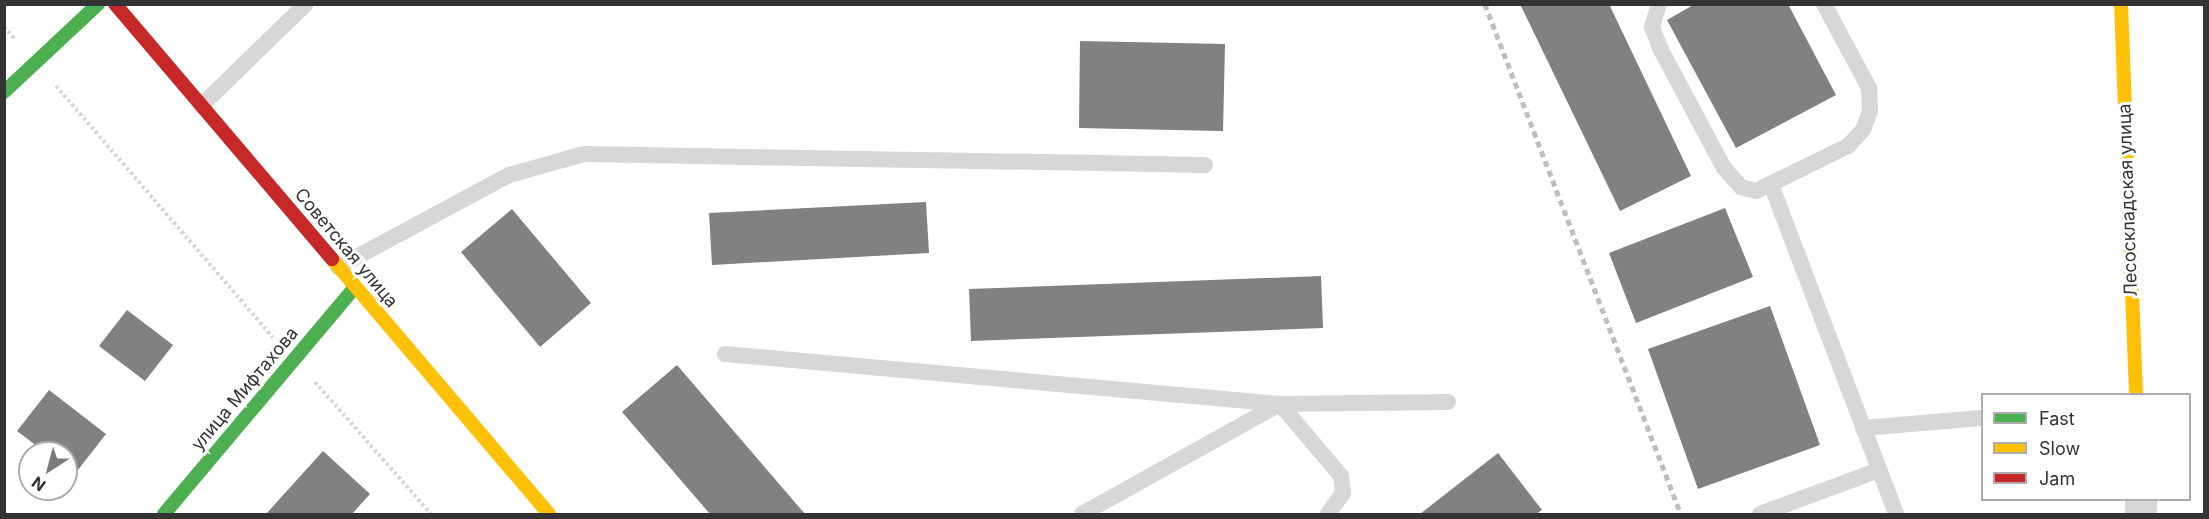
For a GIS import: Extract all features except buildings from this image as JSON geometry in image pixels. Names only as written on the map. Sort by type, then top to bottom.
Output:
[{"type":"street","points":[[4,92],[98,4]]},
{"type":"street","name":"Советская улица","points":[[115,4],[549,514]]},
{"type":"street","name":"Лесоскладская улица","points":[[2121,4],[2136,393]]},
{"type":"street","name":"улица Мифтахова","points":[[164,514],[355,287]]},
{"type":"lane","points":[[201,106],[306,4]]},
{"type":"lane","points":[[1659,4],[1652,27],[1661,50],[1724,168],[1741,187],[1772,187],[1848,146],[1863,130],[1870,111],[1869,88],[1824,4]]},
{"type":"lane","points":[[338,267],[508,175],[584,153],[1205,165]]},
{"type":"lane","points":[[1772,187],[1896,514]]},
{"type":"lane","points":[[725,354],[1280,404],[1449,402]]},
{"type":"lane","points":[[1082,514],[1280,404]]},
{"type":"lane","points":[[1280,404],[1341,476],[1343,493],[1328,514]]},
{"type":"lane","points":[[1863,428],[1981,418]]},
{"type":"lane","points":[[1760,514],[1879,470]]},
{"type":"path","points":[[4,27],[431,514]]},
{"type":"railway","points":[[1485,4],[1681,514]]},
{"type":"traffic: fast","points":[[4,92],[98,4]]},
{"type":"traffic: fast","points":[[164,514],[355,287]]},
{"type":"traffic: slow","points":[[2121,4],[2136,393]]},
{"type":"traffic: slow","points":[[332,259],[549,514]]},
{"type":"traffic: jam","points":[[115,4],[332,259]]}]
